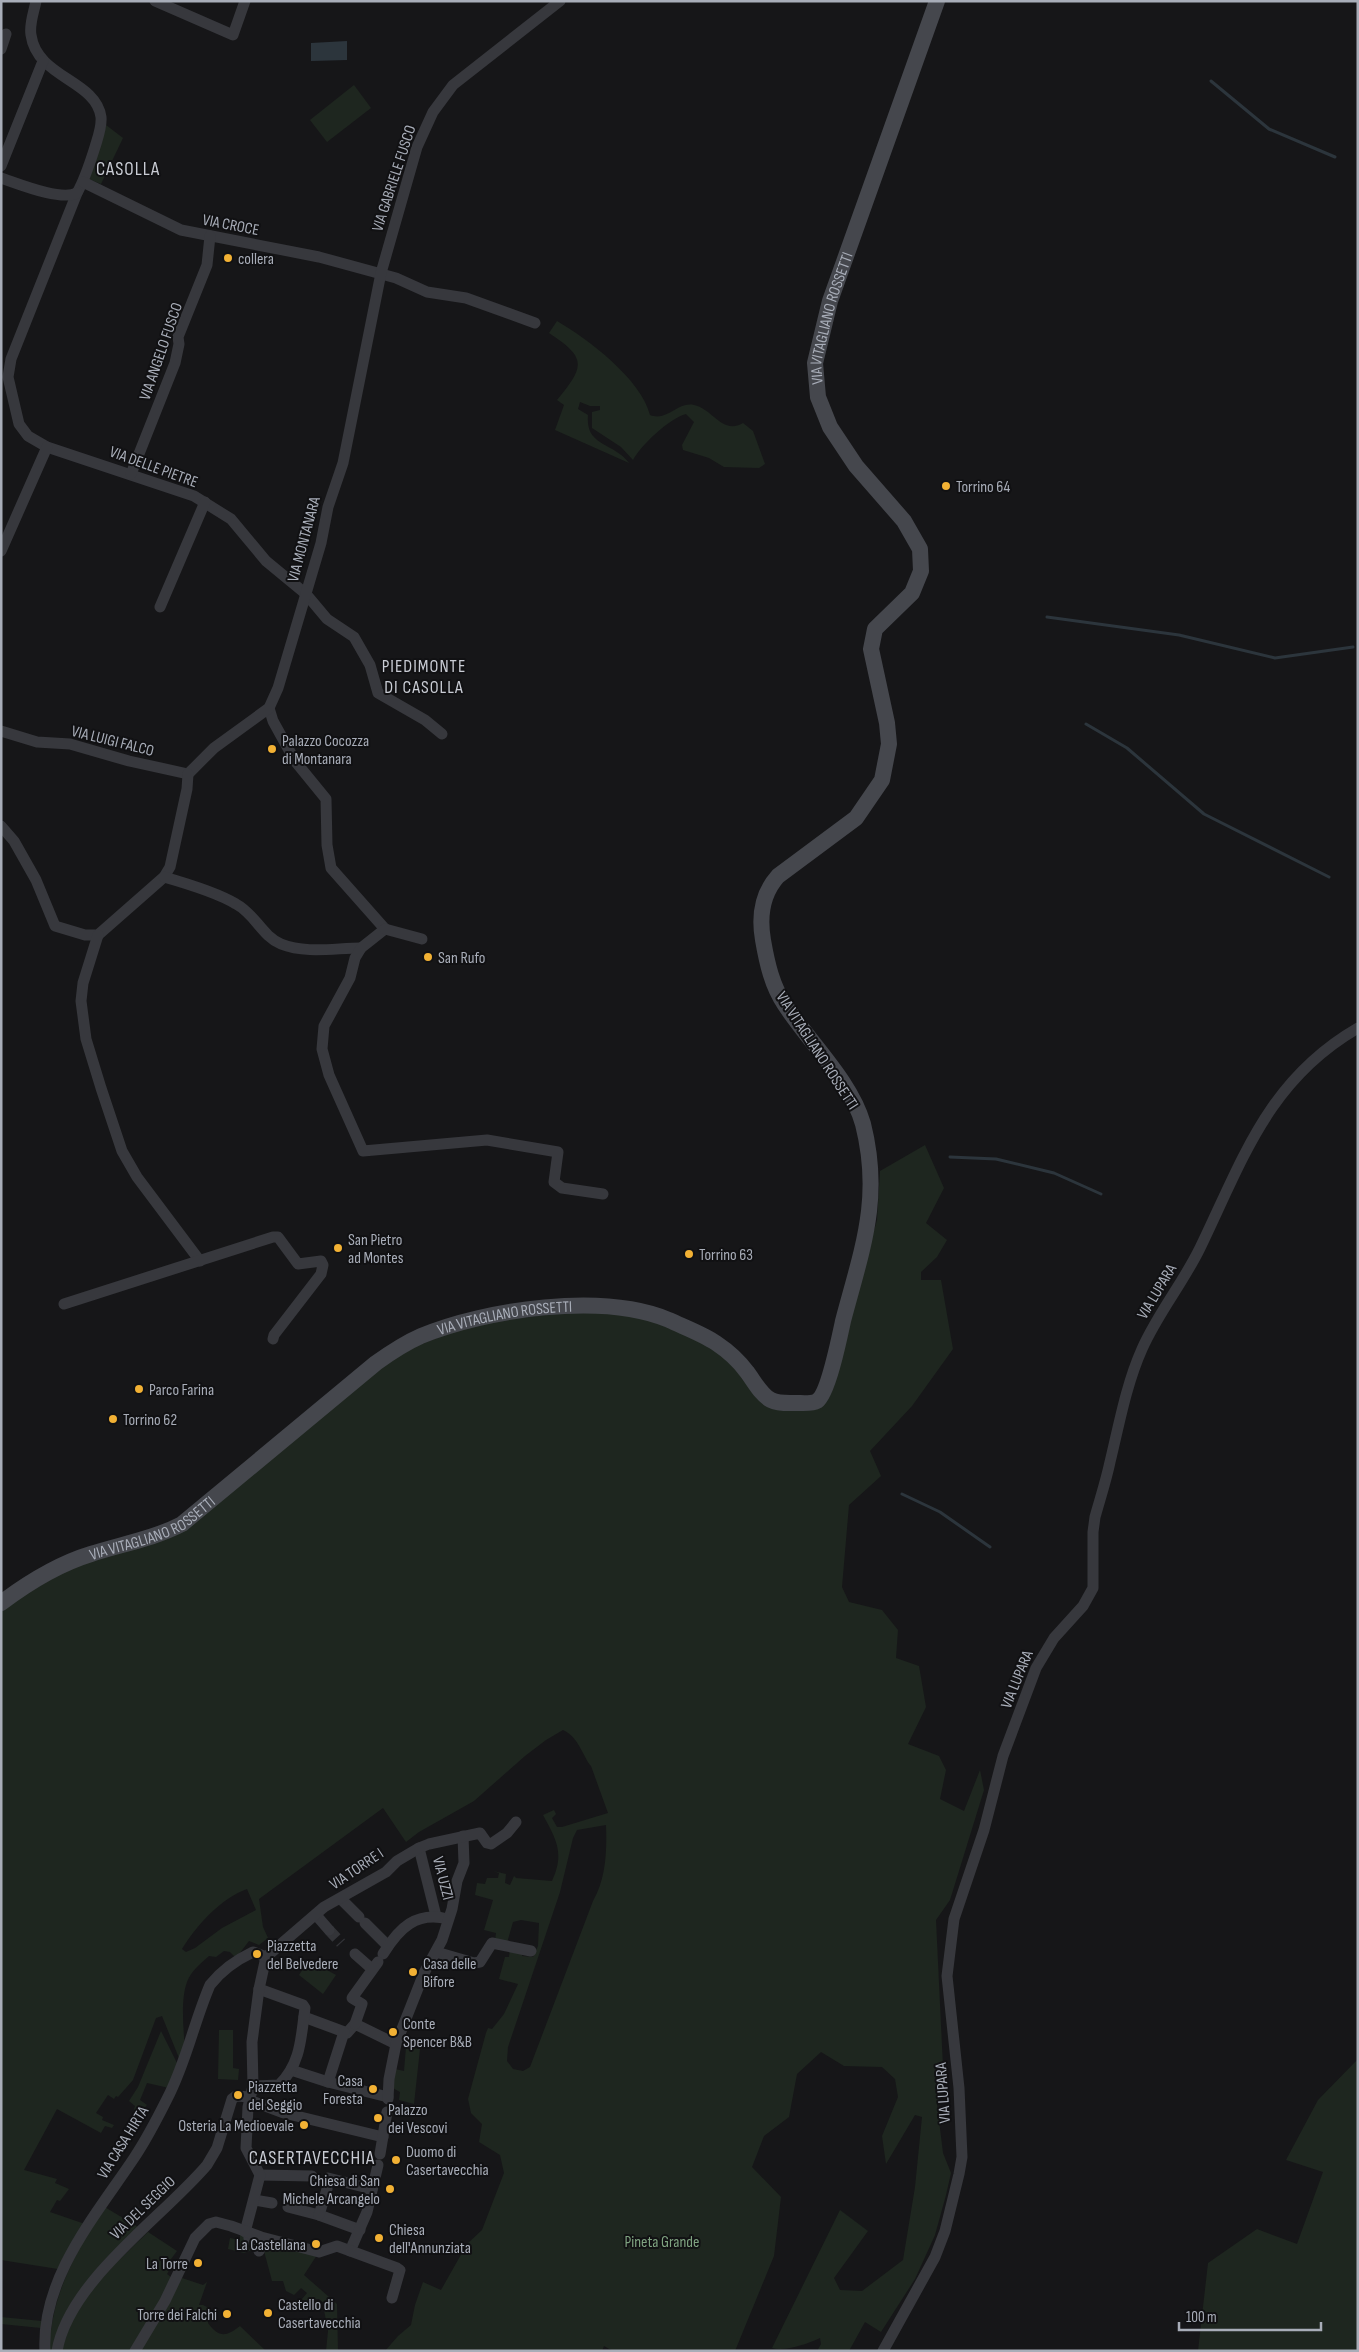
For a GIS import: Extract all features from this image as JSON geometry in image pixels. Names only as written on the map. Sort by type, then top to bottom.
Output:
[{"type":"street","points":[[1,166],[43,60],[38,54],[31,36],[31,22],[36,1]]},
{"type":"street","points":[[155,1],[233,36],[245,1]]},
{"type":"street","name":"VIA GABRIELE FUSCO","points":[[381,273],[413,160],[433,112],[453,85],[560,1]]},
{"type":"street","name":"VIA VITAGLIANO ROSSETTI","points":[[1,1603],[25,1585],[70,1561],[164,1534],[182,1524],[395,1349],[420,1336],[480,1316],[580,1305],[637,1309],[667,1319],[715,1342],[745,1369],[765,1396],[772,1401],[781,1403],[810,1403],[817,1401],[822,1396],[832,1365],[868,1226],[872,1191],[870,1165],[863,1125],[855,1102],[784,1004],[775,986],[761,929],[761,910],[769,887],[778,876],[856,818],[875,793],[885,770],[889,737],[871,649],[871,639],[881,622],[912,593],[921,571],[920,549],[904,521],[856,466],[830,427],[818,397],[815,363],[830,301],[937,1]]},
{"type":"street","points":[[1,49],[6,34]]},
{"type":"street","name":"VIA DELLE PIETRE","points":[[43,60],[52,70],[92,98],[99,108],[101,118],[100,129],[83,182],[11,359],[6,364],[19,424],[28,436],[47,447],[194,496],[231,519],[266,561],[306,594],[327,619],[354,637],[370,665],[378,693],[425,720],[442,734]]},
{"type":"street","points":[[1,178],[29,188],[70,196],[77,193]]},
{"type":"street","name":"VIA CROCE","points":[[83,182],[181,230],[319,257],[381,273],[426,292],[466,298],[535,323]]},
{"type":"street","name":"VIA ANGELO FUSCO","points":[[131,474],[175,362],[179,344],[178,337],[207,265],[210,236]]},
{"type":"street","name":"VIA MONTANARA","points":[[269,708],[278,688],[321,543],[328,507],[343,463],[381,273]]},
{"type":"street","points":[[1,551],[47,447]]},
{"type":"street","points":[[160,607],[205,502]]},
{"type":"street","points":[[1,826],[14,841],[36,880],[55,926],[85,935],[98,935],[108,929],[164,877],[170,868],[187,789],[188,774],[214,748],[269,708],[273,721],[295,761],[326,799],[327,845],[331,868],[385,929],[422,939]]},
{"type":"street","name":"VIA LUIGI FALCO","points":[[1,731],[37,742],[70,744],[129,761],[188,774]]},
{"type":"street","points":[[164,877],[237,904],[258,922],[269,938],[283,945],[312,950],[361,948]]},
{"type":"street","points":[[385,929],[361,948],[355,958],[350,978],[324,1026],[322,1049],[329,1076],[363,1151],[487,1140],[558,1152],[554,1182],[562,1188],[603,1194]]},
{"type":"street","points":[[98,935],[83,983],[81,1001],[86,1039],[122,1151],[137,1177],[200,1261]]},
{"type":"street","name":"VIA LUPARA","points":[[883,2351],[939,2247],[960,2174],[962,2158],[959,2088],[947,1976],[954,1919],[978,1848],[1003,1756],[1036,1668],[1054,1638],[1083,1606],[1094,1588],[1093,1532],[1095,1517],[1121,1412],[1136,1365],[1156,1319],[1196,1256],[1245,1151],[1272,1105],[1309,1062],[1336,1041],[1358,1028]]},
{"type":"street","points":[[64,1304],[273,1237],[282,1240],[298,1264],[321,1261],[323,1265],[321,1274],[290,1312],[273,1339]]},
{"type":"street","points":[[291,2070],[388,2098],[396,2044],[408,2011],[436,1952],[448,1919],[464,1863],[464,1836],[481,1834],[491,1844],[507,1833],[516,1822]]},
{"type":"street","name":"VIA TORRE I","points":[[266,1957],[316,1915],[386,1872],[397,1861],[419,1848],[464,1836]]},
{"type":"street","name":"VIA UZZI","points":[[419,1848],[436,1916]]},
{"type":"street","points":[[341,1899],[362,1920],[380,1958]]},
{"type":"street","points":[[316,1915],[329,1930]]},
{"type":"street","points":[[304,2017],[348,2033],[355,2024],[362,2004],[352,1998],[397,1934],[415,1920],[436,1916],[448,1919]]},
{"type":"street","points":[[436,1952],[474,1963],[480,1962],[492,1943],[531,1951]]},
{"type":"street","name":"VIA CASA HIRTA","points":[[45,2351],[47,2314],[62,2273],[85,2230],[134,2157],[166,2100],[183,2063],[210,1986],[218,1976],[252,1952],[266,1957]]},
{"type":"street","points":[[355,1954],[380,1958]]},
{"type":"street","points":[[259,2250],[261,2247],[249,2238],[248,2233],[260,2174],[246,2148],[251,2094],[252,2042],[259,1989],[266,1957]]},
{"type":"street","points":[[251,2094],[279,2085],[291,2070],[299,2054],[305,2008],[302,2005],[259,1989]]},
{"type":"street","points":[[355,2024],[396,2044]]},
{"type":"street","points":[[328,2082],[344,2032]]},
{"type":"street","points":[[251,2094],[284,2113],[383,2137]]},
{"type":"street","name":"VIA DEL SEGGIO","points":[[57,2351],[61,2330],[68,2316],[104,2268],[207,2165],[217,2148],[232,2099],[236,2096],[251,2094]]},
{"type":"street","points":[[350,2251],[360,2230],[372,2189],[379,2160],[386,2112]]},
{"type":"street","points":[[260,2174],[312,2176]]},
{"type":"street","points":[[318,2215],[329,2182],[372,2189]]},
{"type":"street","points":[[254,2200],[272,2203]]},
{"type":"street","points":[[288,2208],[318,2215],[360,2230]]},
{"type":"street","points":[[135,2351],[178,2275],[195,2238],[209,2224],[216,2222],[248,2233],[319,2252],[337,2246],[400,2270],[392,2298]]},
{"type":"green space","points":[[354,85],[371,108],[327,142],[310,120]]},
{"type":"green space","points":[[106,125],[123,138],[101,184],[89,179]]},
{"type":"green space","points":[[557,321],[598,349],[625,374],[645,401],[650,415],[662,416],[683,406],[694,405],[701,407],[723,424],[736,426],[743,423],[753,431],[765,464],[759,468],[724,467],[709,458],[683,450],[682,445],[694,422],[686,414],[672,421],[656,433],[642,447],[633,460],[621,447],[592,428],[592,412],[600,410],[600,406],[590,406],[580,402],[578,409],[588,415],[588,425],[591,433],[596,439],[623,456],[629,463],[555,430],[564,405],[557,400],[573,379],[578,363],[576,356],[570,349],[549,333]]},
{"type":"green space","name":"Pineta Grande","points":[[925,1145],[944,1188],[926,1223],[947,1240],[937,1257],[921,1272],[921,1280],[941,1280],[953,1349],[912,1406],[870,1451],[881,1476],[849,1505],[842,1587],[849,1602],[882,1610],[898,1630],[896,1658],[919,1666],[926,1707],[908,1744],[939,1756],[946,1770],[940,1799],[964,1811],[980,1770],[984,1790],[950,1900],[936,1920],[944,2088],[937,2104],[943,2153],[951,2173],[935,2235],[915,2279],[881,2332],[865,2322],[849,2351],[817,2351],[821,2344],[820,2338],[789,2348],[772,2348],[840,2210],[868,2231],[834,2278],[840,2290],[862,2291],[903,2260],[915,2187],[922,2117],[915,2115],[886,2164],[882,2136],[898,2097],[895,2079],[882,2067],[844,2066],[821,2052],[797,2074],[789,2117],[764,2136],[752,2167],[781,2197],[774,2256],[735,2351],[613,2351],[604,2346],[602,2351],[385,2351],[411,2325],[415,2305],[423,2282],[441,2290],[467,2244],[482,2230],[504,2173],[500,2155],[479,2142],[482,2124],[471,2113],[468,2099],[488,2028],[492,2029],[504,2014],[518,1984],[499,1979],[505,1957],[509,1957],[510,1949],[523,1951],[522,1956],[533,1957],[538,1946],[539,1923],[521,1920],[513,1922],[507,1943],[495,1941],[496,1933],[484,1930],[493,1900],[475,1895],[477,1883],[485,1884],[487,1878],[498,1878],[499,1873],[493,1871],[506,1874],[505,1883],[510,1885],[514,1876],[516,1878],[552,1881],[558,1862],[558,1854],[555,1839],[543,1815],[554,1810],[556,1814],[552,1818],[557,1827],[562,1827],[608,1813],[591,1766],[577,1742],[563,1730],[525,1756],[474,1801],[419,1832],[406,1842],[383,1808],[259,1899],[263,1927],[268,1938],[259,1945],[249,1941],[236,1958],[230,1952],[224,1951],[216,1957],[209,1956],[194,1971],[187,1982],[184,1998],[185,2052],[179,2058],[162,2016],[156,2018],[133,2080],[118,2097],[116,2096],[114,2099],[108,2095],[96,2113],[103,2117],[102,2120],[114,2125],[112,2128],[105,2126],[101,2133],[57,2109],[24,2170],[57,2179],[55,2183],[69,2189],[60,2201],[57,2200],[50,2212],[85,2224],[58,2269],[1,2260],[1,1609],[75,1565],[165,1538],[398,1353],[474,1324],[583,1310],[633,1314],[705,1342],[729,1361],[758,1397],[825,1404],[877,1220],[880,1171]],"holes":[[[606,1825],[605,1864],[601,1883],[530,2067],[523,2071],[513,2069],[507,2061],[508,2047],[560,1892],[573,1838],[577,1830]],[[247,1889],[256,1910],[222,1928],[195,1948],[186,1952],[182,1949],[194,1931],[210,1914],[228,1899]]]},
{"type":"green space","points":[[309,1960],[336,1975],[323,1994],[299,1975]]},
{"type":"green space","points":[[219,2030],[233,2030],[233,2068],[239,2069],[238,2080],[218,2079]]},
{"type":"green space","points":[[161,2031],[179,2067],[169,2088],[147,2083],[140,2100],[147,2105],[138,2115],[133,2113],[135,2106],[129,2101],[138,2087]]},
{"type":"green space","points":[[406,2047],[420,2049],[414,2104],[399,2100],[400,2092],[391,2087],[395,2069],[404,2071]]},
{"type":"green space","points":[[1358,2059],[1358,2351],[1198,2351],[1208,2263],[1257,2229],[1297,2244],[1323,2172],[1286,2160],[1318,2100]]},
{"type":"green space","points":[[103,2206],[138,2227],[100,2265],[53,2351],[49,2351],[51,2330],[60,2292],[74,2258]]},
{"type":"green space","points":[[148,2232],[177,2251],[171,2259],[173,2263],[167,2274],[173,2279],[132,2351],[62,2351],[67,2333],[84,2301],[108,2272]]},
{"type":"green space","points":[[240,2234],[317,2255],[304,2275],[337,2304],[338,2351],[326,2351],[328,2331],[324,2310],[326,2305],[319,2299],[315,2299],[309,2306],[302,2299],[307,2293],[301,2288],[294,2295],[286,2291],[283,2281],[272,2281],[264,2251],[258,2248],[244,2253],[228,2249],[230,2238],[240,2240]]},
{"type":"green space","points":[[182,2278],[203,2285],[207,2282],[199,2305],[209,2308],[208,2323],[212,2328],[219,2333],[227,2334],[240,2326],[266,2351],[140,2351]]},
{"type":"green space","points":[[1,2317],[42,2321],[41,2328],[1,2324]]},
{"type":"shaded area","points":[[347,41],[347,60],[311,61],[311,43]]},
{"type":"waterway","points":[[1211,81],[1269,129],[1335,157]]},
{"type":"waterway","points":[[1047,617],[1179,635],[1275,658],[1353,647]]},
{"type":"waterway","points":[[1086,724],[1127,748],[1204,814],[1329,877]]},
{"type":"waterway","points":[[950,1157],[996,1159],[1054,1173],[1101,1194]]},
{"type":"waterway","points":[[902,1494],[940,1512],[990,1547]]},
{"type":"tunnel","points":[[329,1930],[341,1943]]},
{"type":"place","name":"collera","points":[[228,258]]},
{"type":"place","name":"Torrino 64","points":[[946,486]]},
{"type":"place","name":"Palazzo Cocozza di Montanara","points":[[272,749]]},
{"type":"place","name":"San Rufo","points":[[428,957]]},
{"type":"place","name":"San Pietro ad Montes","points":[[338,1248]]},
{"type":"place","name":"Torrino 63","points":[[689,1254]]},
{"type":"place","name":"Parco Farina","points":[[139,1389]]},
{"type":"place","name":"Torrino 62","points":[[113,1419]]},
{"type":"place","name":"Piazzetta del Belvedere","points":[[257,1954]]},
{"type":"place","name":"Casa delle Bifore","points":[[413,1972]]},
{"type":"place","name":"Conte Spencer B&B","points":[[393,2032]]},
{"type":"place","name":"Casa Foresta","points":[[373,2089]]},
{"type":"place","name":"Piazzetta del Seggio","points":[[238,2095]]},
{"type":"place","name":"Palazzo dei Vescovi","points":[[378,2118]]},
{"type":"place","name":"Osteria La Medioevale","points":[[304,2125]]},
{"type":"place","name":"Duomo di Casertavecchia","points":[[396,2160]]},
{"type":"place","name":"Chiesa di San Michele Arcangelo","points":[[390,2189]]},
{"type":"place","name":"Chiesa dell'Annunziata","points":[[379,2238]]},
{"type":"place","name":"La Castellana","points":[[316,2244]]},
{"type":"place","name":"La Torre","points":[[198,2263]]},
{"type":"place","name":"Castello di Casertavecchia","points":[[268,2313]]},
{"type":"place","name":"Torre dei Falchi","points":[[227,2314]]},
{"type":"district","name":"CASOLLA","points":[[128,168]]},
{"type":"district","name":"PIEDIMONTE DI CASOLLA","points":[[424,676]]},
{"type":"district","name":"CASERTAVECCHIA","points":[[312,2157]]}]
